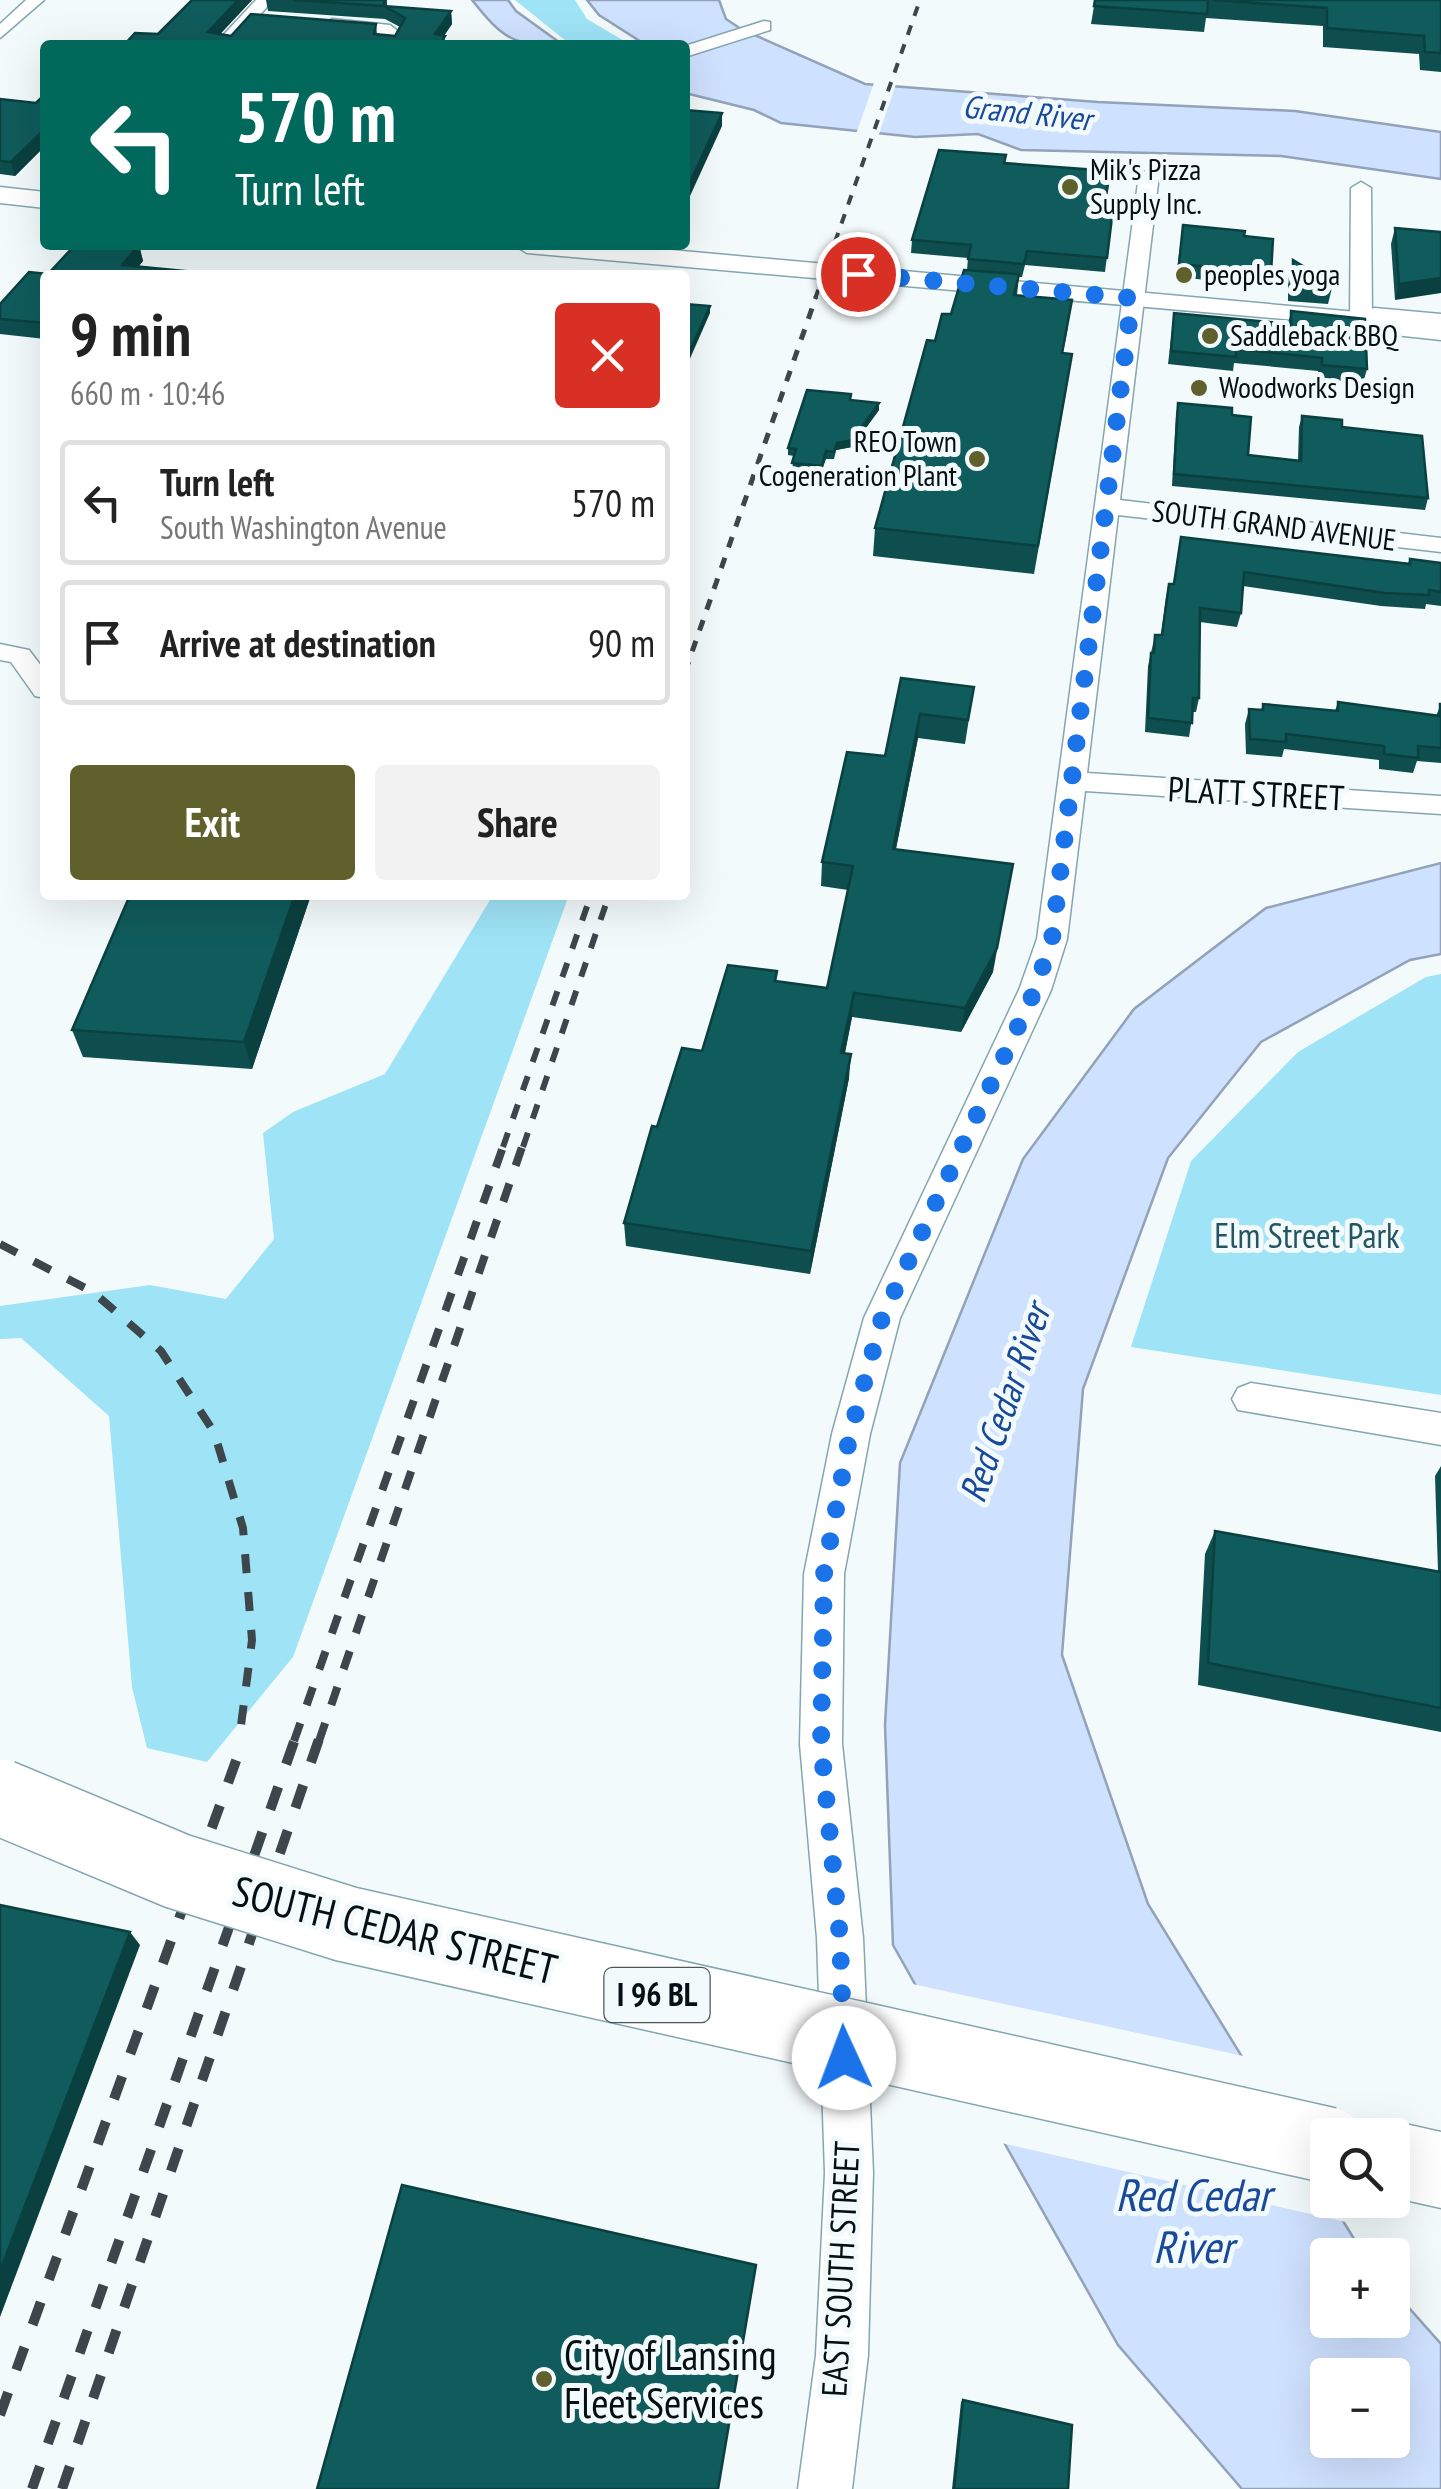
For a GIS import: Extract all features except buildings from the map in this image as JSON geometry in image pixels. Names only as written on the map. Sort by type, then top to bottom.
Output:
[{"type":"main road","name":"SOUTH CEDAR STREET","points":[[0,1797],[163,1866],[346,1924],[1310,2141]]},
{"type":"street","points":[[0,33],[36,0]]},
{"type":"street","points":[[228,40],[264,0]]},
{"type":"street","points":[[248,18],[280,20]]},
{"type":"street","points":[[315,23],[390,30],[394,36],[391,40]]},
{"type":"street","points":[[690,50],[764,26]]},
{"type":"street","name":"EAST SOUTH STREET","points":[[824,2489],[842,2355],[849,2173],[840,1938],[821,1744],[824,1574],[850,1434],[882,1318],[1035,990],[1052,939],[1149,175]]},
{"type":"street","points":[[1361,188],[1362,319]]},
{"type":"street","points":[[0,195],[40,199]]},
{"type":"street","points":[[584,250],[1362,319],[1375,316],[1441,322]]},
{"type":"street","points":[[1362,319],[1376,326],[1441,332]]},
{"type":"street","name":"SOUTH GRAND AVENUE","points":[[1107,506],[1441,545]]},
{"type":"street","points":[[0,652],[20,656],[40,683]]},
{"type":"street","name":"PLATT STREET","points":[[1072,781],[1441,805]]},
{"type":"street","points":[[1251,1399],[1441,1429]]},
{"type":"green space","points":[[515,0],[575,0],[587,19],[623,40],[565,40]]},
{"type":"green space","points":[[490,900],[567,900],[293,1657],[207,1762],[147,1748],[132,1687],[109,1416],[21,1338],[0,1339],[0,1306],[150,1285],[226,1299],[274,1239],[263,1133],[293,1112],[385,1074]]},
{"type":"green space","name":"Elm Street Park","points":[[1441,974],[1441,1395],[1131,1347],[1191,1161],[1298,1052],[1426,977]]},
{"type":"water","points":[[472,0],[508,0],[516,11],[556,40],[517,40],[493,24]]},
{"type":"water","name":"Grand River","points":[[587,0],[719,0],[726,19],[741,29],[865,84],[1098,102],[1295,111],[1441,132],[1441,179],[1281,156],[1021,150],[978,134],[915,137],[781,123],[754,110],[690,94],[690,40],[638,40],[599,15]]},
{"type":"water","name":"Red Cedar River","points":[[1441,863],[1441,954],[1410,960],[1261,1042],[1168,1158],[1083,1389],[1062,1655],[1148,1904],[1310,2167],[1310,2218],[1341,2218],[1354,2238],[1310,2238],[1310,2338],[1410,2338],[1410,2309],[1441,2344],[1441,2489],[1242,2489],[1118,2345],[893,1945],[885,1725],[900,1463],[1023,1159],[1134,1009],[1266,908]]},
{"type":"pier","points":[[875,80],[897,81],[878,137],[856,134]]},
{"type":"pier","points":[[908,1983],[1248,2057],[1310,2158],[1310,2214],[997,2142]]},
{"type":"railway","points":[[815,299],[920,0]]},
{"type":"railway","points":[[690,658],[816,297]]},
{"type":"railway","points":[[503,1147],[589,900]]},
{"type":"railway","points":[[523,1147],[607,900]]},
{"type":"railway","points":[[294,1741],[504,1144]]},
{"type":"railway","points":[[319,1741],[523,1144]]},
{"type":"railway","points":[[0,1244],[93,1292],[161,1351],[214,1432],[243,1528],[252,1640],[239,1741]]},
{"type":"railway","points":[[0,2415],[237,1758],[239,1739]]},
{"type":"railway","points":[[32,2489],[295,1739]]},
{"type":"railway","points":[[62,2489],[319,1739]]},
{"type":"place","name":"Mik's Pizza Supply Inc.","points":[[1070,187]]},
{"type":"place","name":"peoples yoga","points":[[1184,275]]},
{"type":"place","name":"Saddleback BBQ","points":[[1210,336]]},
{"type":"place","name":"Woodworks Design","points":[[1199,388]]},
{"type":"place","name":"REO Town Cogeneration Plant","points":[[977,459]]},
{"type":"place","name":"City of Lansing Fleet Services","points":[[544,2379]]},
{"type":"route","points":[[844,2058],[840,1938],[821,1744],[824,1574],[850,1434],[882,1318],[1035,990],[1052,939],[1132,298],[858,274]]}]
